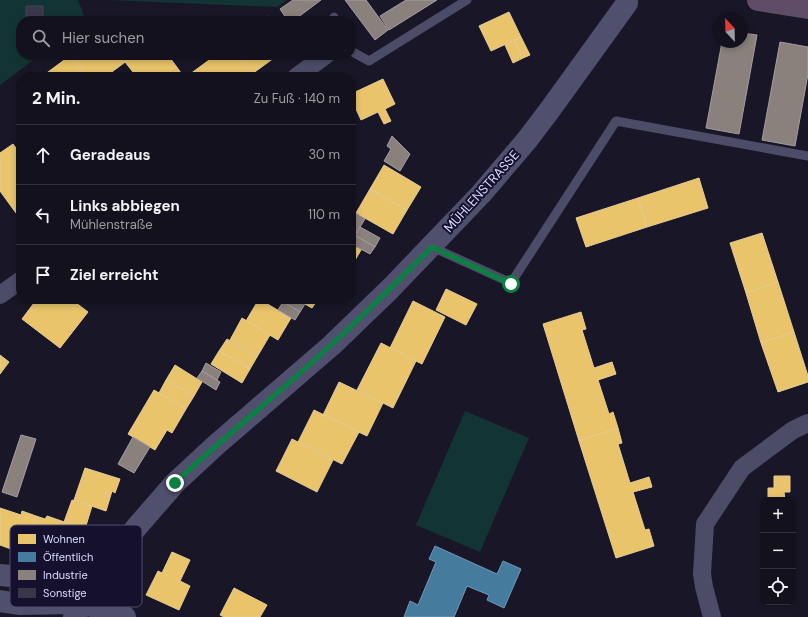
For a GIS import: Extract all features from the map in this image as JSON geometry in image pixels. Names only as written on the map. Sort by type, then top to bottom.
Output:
[{"type":"highway","points":[[758,0],[808,8]]},
{"type":"street","name":"MÜHLENSTRASSE","points":[[138,525],[175,483],[216,445],[332,345],[432,247],[481,194],[526,140],[553,105],[626,2]]},
{"type":"street","points":[[303,72],[319,60]]},
{"type":"street","points":[[0,295],[16,284]]},
{"type":"street","points":[[712,617],[702,574],[705,524],[742,468],[793,430],[808,423]]},
{"type":"street","points":[[0,575],[10,576]]},
{"type":"street","points":[[0,601],[10,603]]},
{"type":"street","points":[[48,607],[125,617]]},
{"type":"street","name":"MÜHLENSTRASSE","points":[[64,617],[78,610]]},
{"type":"lane","points":[[356,54],[369,60],[467,0]]},
{"type":"lane","points":[[432,247],[511,284],[616,122],[808,156]]},
{"type":"green space","points":[[0,0],[78,0],[84,16],[16,16],[16,60],[33,60],[0,85]]},
{"type":"green space","points":[[109,0],[287,0],[277,7]]},
{"type":"green space","points":[[465,411],[529,438],[480,552],[416,525]]},
{"type":"building: Wohnen","points":[[509,12],[521,37],[491,51],[479,26]]},
{"type":"building: Wohnen","points":[[521,37],[530,55],[523,58],[514,40]]},
{"type":"building: Wohnen","points":[[514,40],[523,58],[513,63],[505,45]]},
{"type":"building: Wohnen","points":[[64,60],[75,60],[83,72],[48,72]]},
{"type":"building: Wohnen","points":[[75,60],[128,60],[112,72],[83,72]]},
{"type":"building: Wohnen","points":[[128,60],[172,60],[180,72],[133,72],[125,62]]},
{"type":"building: Wohnen","points":[[209,60],[242,60],[251,72],[193,72]]},
{"type":"building: Wohnen","points":[[242,60],[271,60],[255,72],[251,72]]},
{"type":"building: Wohnen","points":[[383,79],[395,104],[385,109],[391,121],[384,124],[378,112],[361,120],[356,109],[356,92]]},
{"type":"building: Wohnen","points":[[13,144],[16,148],[16,213],[0,191],[0,153]]},
{"type":"building: Wohnen","points":[[384,165],[421,187],[407,210],[370,189]]},
{"type":"building: Wohnen","points":[[699,178],[708,208],[647,227],[638,198]]},
{"type":"building: Wohnen","points":[[370,189],[407,210],[393,234],[356,213]]},
{"type":"building: Wohnen","points":[[638,198],[647,227],[586,247],[576,218]]},
{"type":"building: Wohnen","points":[[762,233],[778,282],[746,293],[730,243]]},
{"type":"building: Wohnen","points":[[356,247],[361,250],[356,258]]},
{"type":"building: Wohnen","points":[[778,282],[794,332],[761,343],[746,293]]},
{"type":"building: Wohnen","points":[[446,289],[477,304],[466,325],[436,310]]},
{"type":"building: Wohnen","points":[[413,301],[445,317],[422,364],[390,348]]},
{"type":"building: Wohnen","points":[[33,304],[78,304],[88,312],[60,348],[22,319]]},
{"type":"building: Wohnen","points":[[256,304],[267,304],[291,318],[278,340],[246,321]]},
{"type":"building: Wohnen","points":[[305,304],[315,304],[312,308]]},
{"type":"building: Wohnen","points":[[581,312],[586,329],[582,330],[594,368],[612,362],[616,374],[598,380],[609,414],[613,412],[618,428],[579,441],[543,324]]},
{"type":"building: Wohnen","points":[[242,318],[270,335],[257,357],[230,340]]},
{"type":"building: Wohnen","points":[[794,332],[808,376],[808,382],[778,392],[761,343]]},
{"type":"building: Wohnen","points":[[227,339],[257,357],[250,369],[219,351]]},
{"type":"building: Wohnen","points":[[381,343],[416,361],[393,408],[357,390]]},
{"type":"building: Wohnen","points":[[219,351],[250,369],[242,383],[211,364]]},
{"type":"building: Wohnen","points":[[0,355],[9,362],[0,374]]},
{"type":"building: Wohnen","points":[[175,365],[202,382],[194,396],[166,380]]},
{"type":"building: Wohnen","points":[[166,380],[194,396],[186,409],[159,393]]},
{"type":"building: Wohnen","points":[[339,382],[383,403],[367,436],[323,415]]},
{"type":"building: Wohnen","points":[[154,390],[186,409],[172,433],[167,430],[155,450],[128,434]]},
{"type":"building: Wohnen","points":[[314,410],[359,432],[342,464],[298,442]]},
{"type":"building: Wohnen","points":[[618,428],[622,443],[618,444],[630,483],[649,477],[652,487],[633,492],[645,530],[649,529],[654,546],[616,558],[579,441]]},
{"type":"building: Wohnen","points":[[292,439],[333,460],[317,492],[276,471]]},
{"type":"building: Wohnen","points":[[85,468],[120,479],[115,493],[112,491],[106,511],[74,500]]},
{"type":"building: Wohnen","points":[[774,476],[790,476],[790,492],[784,492],[785,497],[768,497],[768,488],[774,488]]},
{"type":"building: Wohnen","points":[[72,500],[92,506],[86,525],[73,525],[64,522]]},
{"type":"building: Wohnen","points":[[0,508],[21,515],[22,511],[36,516],[33,525],[10,525],[10,549],[0,545]]},
{"type":"building: Wohnen","points":[[36,516],[45,519],[47,516],[73,525],[33,525]]},
{"type":"building: Wohnen","points":[[172,552],[190,560],[180,581],[190,586],[179,610],[146,595],[158,571],[162,573]]},
{"type":"building: Wohnen","points":[[234,588],[267,605],[260,617],[224,617],[220,615]]},
{"type":"building: Öffentlich","points":[[435,546],[497,574],[503,561],[521,569],[504,608],[487,600],[489,595],[467,586],[454,617],[404,617],[410,601],[418,605],[436,562],[429,559]]},
{"type":"building: Industrie","points":[[293,0],[321,0],[300,16],[285,16],[280,9]]},
{"type":"building: Industrie","points":[[345,0],[366,0],[388,30],[375,40]]},
{"type":"building: Industrie","points":[[406,0],[437,0],[389,30],[380,16]]},
{"type":"building: Industrie","points":[[748,34],[757,35],[739,134],[706,128],[721,48],[748,48]]},
{"type":"building: Industrie","points":[[780,42],[808,47],[808,74],[795,146],[762,140]]},
{"type":"building: Industrie","points":[[392,136],[410,154],[400,171],[384,161],[391,149],[387,146]]},
{"type":"building: Industrie","points":[[356,213],[365,219],[356,233]]},
{"type":"building: Industrie","points":[[360,227],[380,238],[375,247],[356,236]]},
{"type":"building: Industrie","points":[[356,236],[375,247],[370,254],[356,247]]},
{"type":"building: Industrie","points":[[282,304],[286,304],[300,312],[295,320],[278,310]]},
{"type":"building: Industrie","points":[[286,304],[305,304],[300,312]]},
{"type":"building: Industrie","points":[[206,363],[221,372],[217,380],[202,371]]},
{"type":"building: Industrie","points":[[202,371],[220,382],[216,390],[197,378]]},
{"type":"building: Industrie","points":[[21,435],[36,439],[17,497],[2,492]]},
{"type":"building: Industrie","points":[[133,437],[150,447],[134,473],[118,464]]},
{"type":"building: Sonstige","points":[[26,6],[43,6],[43,16],[26,16]]},
{"type":"route","points":[[175,483],[216,445],[332,345],[432,247],[511,284]]}]
